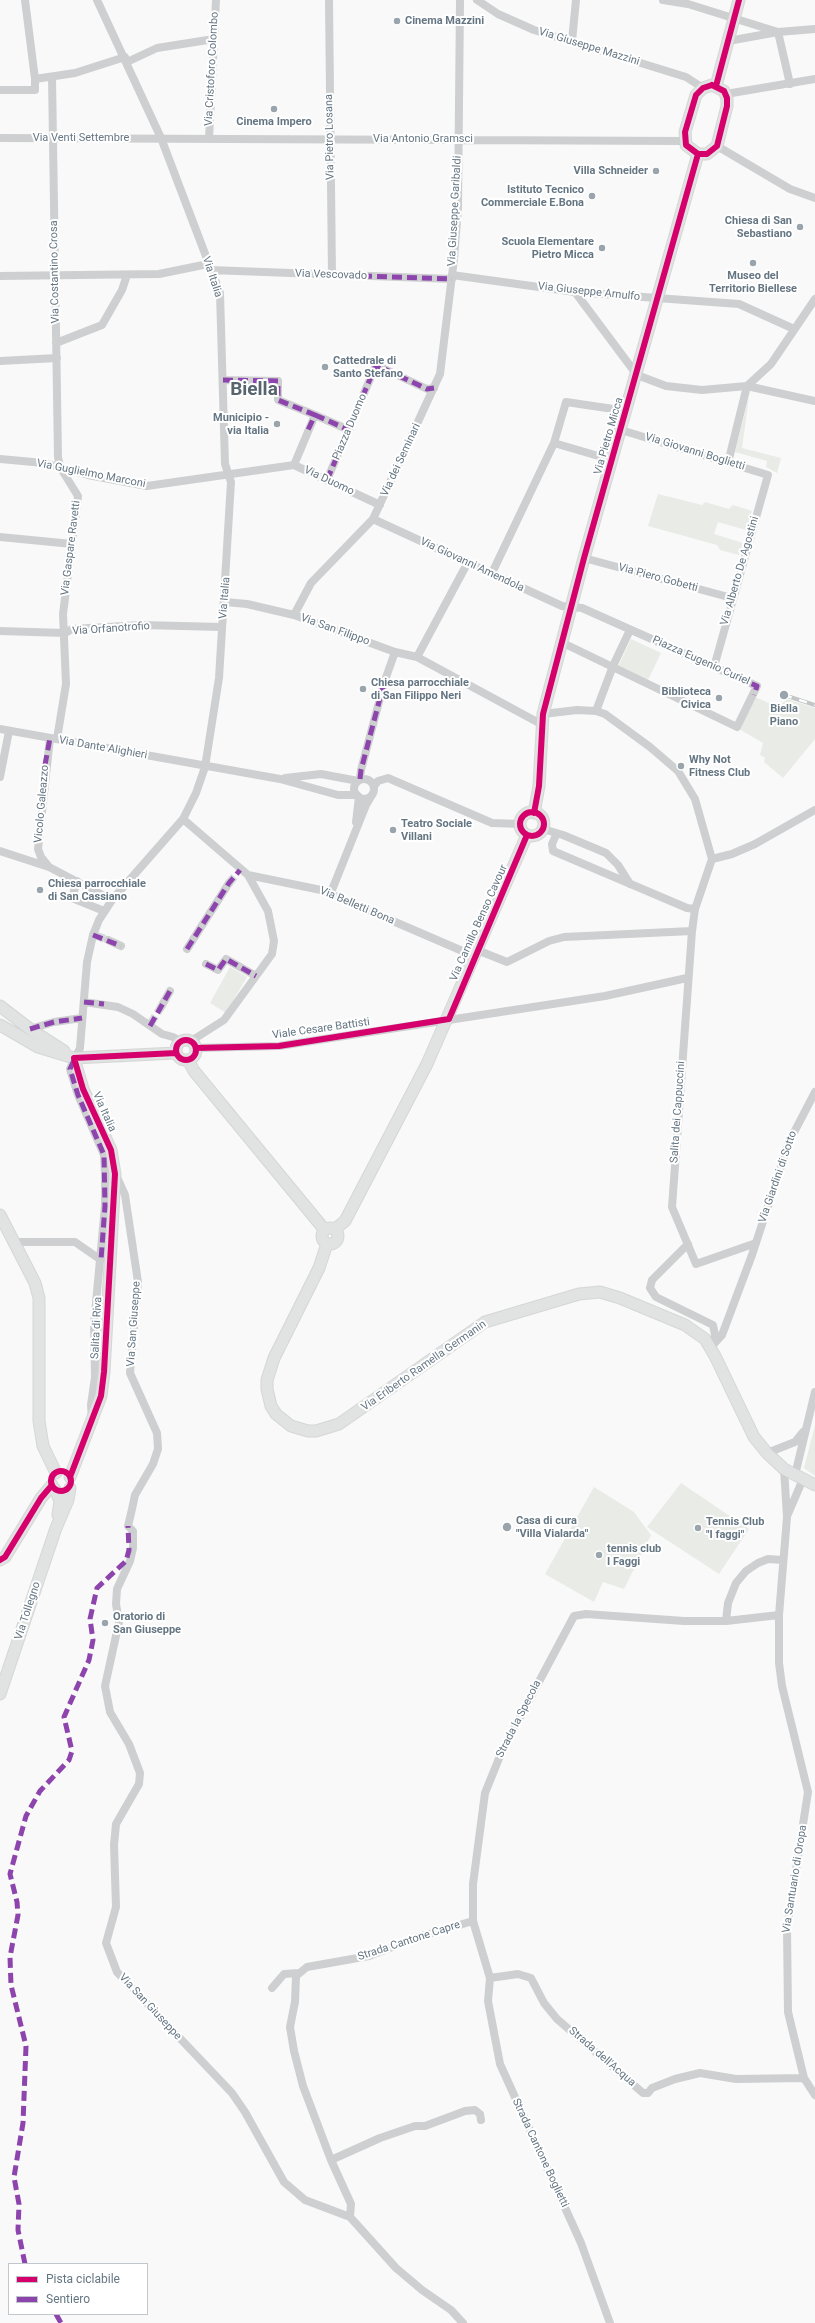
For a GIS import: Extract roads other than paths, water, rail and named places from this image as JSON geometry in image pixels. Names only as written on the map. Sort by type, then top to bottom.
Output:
[{"type":"main road","points":[[716,86],[739,0]]},
{"type":"main road","points":[[716,86],[726,94],[727,106],[717,146],[707,154],[698,154],[689,149],[685,141],[686,132],[696,95],[703,88],[716,86]]},
{"type":"main road","name":"Via Pietro Micca","points":[[534,813],[539,786],[542,719],[584,558],[659,300],[698,154]]},
{"type":"main road","points":[[534,813],[543,819],[543,829],[538,835],[528,835],[523,832],[521,824],[524,817],[534,813]]},
{"type":"main road","name":"Via Camillo Benso Cavour","points":[[330,1229],[345,1221],[448,1019],[528,835]]},
{"type":"main road","points":[[0,1006],[30,1030],[74,1058]]},
{"type":"main road","points":[[0,1025],[38,1047],[74,1058],[176,1053]]},
{"type":"main road","points":[[186,1039],[194,1045],[195,1054],[188,1060],[182,1059],[176,1053],[176,1047],[180,1041],[186,1039]]},
{"type":"main road","name":"Via Italia","points":[[74,1058],[83,1089],[111,1150],[115,1174]]},
{"type":"main road","points":[[188,1060],[194,1071],[330,1229]]},
{"type":"main road","name":"Salita di Riva","points":[[70,1482],[101,1396],[104,1372],[115,1174]]},
{"type":"main road","points":[[0,1215],[35,1283],[39,1298],[39,1421],[43,1446],[56,1473]]},
{"type":"main road","name":"Via Eriberto Ramella Germanin","points":[[330,1229],[322,1239],[327,1244],[319,1268],[274,1358],[267,1380],[268,1398],[276,1414],[287,1423],[299,1429],[316,1431],[339,1424],[485,1322],[578,1294],[600,1292],[620,1298],[696,1331],[711,1347],[745,1421],[754,1437],[767,1453],[784,1469],[815,1485]]},
{"type":"main road","points":[[63,1471],[70,1482],[61,1492],[54,1487],[52,1478],[56,1473],[63,1471]]},
{"type":"main road","name":"Via Tollegno","points":[[0,1694],[56,1528],[68,1500],[70,1482]]},
{"type":"main road","points":[[0,1560],[5,1557],[41,1498],[54,1487]]},
{"type":"main road","name":"Via Tollegno","points":[[54,1487],[60,1501],[56,1528]]},
{"type":"street","points":[[0,90],[35,90],[35,79],[25,0]]},
{"type":"street","name":"Via Italia","points":[[74,1058],[80,1048],[87,962],[104,911],[183,819],[196,793],[205,767],[219,678],[225,602],[231,482],[225,464],[220,293],[161,138],[126,59],[97,0]]},
{"type":"street","name":"Via Cristoforo Colombo","points":[[209,139],[216,0]]},
{"type":"street","name":"Via Pietro Losana","points":[[330,0],[332,275]]},
{"type":"street","name":"Via Giuseppe Garibaldi","points":[[452,277],[458,208],[460,0]]},
{"type":"street","name":"Via Giuseppe Mazzini","points":[[477,0],[505,17],[534,30],[686,77],[703,88]]},
{"type":"street","points":[[572,41],[576,0]]},
{"type":"street","points":[[663,0],[688,4],[778,32]]},
{"type":"street","points":[[728,41],[778,32],[815,29]]},
{"type":"street","points":[[778,32],[790,84]]},
{"type":"street","points":[[35,79],[87,70],[164,46],[214,38]]},
{"type":"street","name":"Via Costantino Crosa","points":[[52,77],[58,457],[60,467]]},
{"type":"street","points":[[726,94],[815,79]]},
{"type":"street","name":"Via Venti Settembre","points":[[0,138],[161,138]]},
{"type":"street","name":"Via Antonio Gramsci","points":[[161,138],[685,141]]},
{"type":"street","points":[[717,146],[748,166],[790,189],[815,198]]},
{"type":"street","name":"Via Vescovado","points":[[0,276],[159,274],[209,267],[332,275],[452,277]]},
{"type":"street","points":[[56,343],[102,325],[122,290],[127,275]]},
{"type":"street","name":"Via Giuseppe Arnulfo","points":[[452,277],[575,292],[659,300],[739,304],[794,329]]},
{"type":"street","name":"Via dei Seminari","points":[[294,615],[311,583],[373,519],[380,505],[440,374],[452,277]]},
{"type":"street","points":[[575,292],[637,375],[666,386],[702,390],[747,386],[815,401]]},
{"type":"street","points":[[728,463],[747,386],[771,364],[814,301]]},
{"type":"street","points":[[0,361],[57,358]]},
{"type":"street","name":"Piazza Duomo","points":[[327,480],[350,430],[376,365],[427,389],[434,388]]},
{"type":"street","points":[[223,380],[278,381],[278,400],[315,414],[350,430]]},
{"type":"street","points":[[492,573],[554,443],[566,402],[627,411]]},
{"type":"street","points":[[294,465],[315,414]]},
{"type":"street","name":"Via Giovanni Boglietti","points":[[621,430],[768,475]]},
{"type":"street","points":[[554,443],[612,460]]},
{"type":"street","name":"Via Guglielmo Marconi","points":[[0,459],[44,463],[88,476],[147,486],[228,474]]},
{"type":"street","name":"Via Duomo","points":[[228,474],[294,465],[380,505]]},
{"type":"street","name":"Via Gaspare Ravetti","points":[[60,467],[78,496],[63,614],[65,633]]},
{"type":"street","name":"Via Alberto De Agostini","points":[[714,667],[732,598],[768,475]]},
{"type":"street","name":"Via Giovanni Amendola","points":[[373,519],[562,606],[572,608]]},
{"type":"street","points":[[0,537],[72,544]]},
{"type":"street","name":"Via Piero Gobetti","points":[[584,558],[732,598]]},
{"type":"street","points":[[417,656],[468,562]]},
{"type":"street","name":"Via San Filippo","points":[[225,602],[247,604],[294,615],[395,652],[417,656],[542,719]]},
{"type":"street","name":"Piazza Eugenio Curiel","points":[[563,643],[737,727],[758,686],[582,608],[572,608]]},
{"type":"street","name":"Via Orfanotrofio","points":[[0,631],[65,633],[72,629],[141,625],[222,628]]},
{"type":"street","points":[[596,711],[613,666],[630,630]]},
{"type":"street","name":"Vicolo Galeazzo","points":[[49,867],[41,857],[38,849],[45,765],[53,739],[66,684],[65,633]]},
{"type":"street","points":[[356,830],[358,796],[354,790],[359,780],[384,683],[395,652]]},
{"type":"street","points":[[542,719],[596,711],[605,714],[650,747],[678,771],[695,799],[712,859],[732,854],[755,844],[815,810]]},
{"type":"street","name":"Via Dante Alighieri","points":[[0,729],[205,767],[280,779]]},
{"type":"street","points":[[0,777],[9,731]]},
{"type":"street","points":[[280,779],[321,774],[359,780],[369,780],[373,791]]},
{"type":"street","points":[[330,895],[366,805],[378,781],[388,778],[492,823],[521,824]]},
{"type":"street","points":[[280,779],[338,795],[358,796],[365,799],[373,791]]},
{"type":"street","points":[[338,795],[351,802],[357,811]]},
{"type":"street","name":"Via Belletti Bona","points":[[183,819],[238,872],[321,890],[330,895],[476,953],[507,962],[549,941],[564,937],[692,931]]},
{"type":"street","points":[[543,829],[556,835],[563,835],[606,853],[618,865],[630,884]]},
{"type":"street","points":[[556,835],[552,844],[553,851],[630,884],[694,909]]},
{"type":"street","points":[[0,851],[49,867],[112,900]]},
{"type":"street","name":"Salita dei Cappuccini","points":[[712,859],[694,909],[687,978],[672,1207],[696,1264],[756,1242]]},
{"type":"street","points":[[194,1045],[224,1020],[272,954],[274,941],[268,911],[248,875]]},
{"type":"street","points":[[77,881],[72,898],[104,911]]},
{"type":"street","points":[[187,949],[229,883]]},
{"type":"street","points":[[108,940],[121,946]]},
{"type":"street","points":[[206,964],[218,970],[226,959],[256,976]]},
{"type":"street","name":"Viale Cesare Battisti","points":[[194,1045],[279,1046],[605,996],[687,978]]},
{"type":"street","points":[[160,1007],[170,991]]},
{"type":"street","points":[[84,1002],[118,1007],[151,1024],[162,1034],[173,1036],[180,1041]]},
{"type":"street","points":[[30,1030],[54,1022],[82,1018]]},
{"type":"street","name":"Salita di Riva","points":[[74,1058],[70,1069],[104,1154],[105,1206],[94,1324],[95,1377],[91,1405],[92,1419]]},
{"type":"street","name":"Via Giardini di Sotto","points":[[711,1347],[722,1335],[756,1242],[789,1142],[815,1092]]},
{"type":"street","name":"Via San Giuseppe","points":[[115,1174],[124,1195],[138,1282],[130,1373],[157,1433],[158,1445],[156,1457],[140,1485],[128,1526],[133,1531],[133,1548],[130,1561],[117,1589],[116,1604],[119,1622],[105,1686],[110,1712],[129,1744],[140,1774],[138,1784],[116,1824],[116,1907],[106,1944],[118,1972],[232,2093],[245,2112],[284,2182],[305,2200],[350,2218],[396,2268],[451,2310],[463,2323]]},
{"type":"street","points":[[14,1242],[75,1242],[101,1260]]},
{"type":"street","points":[[688,1244],[652,1280],[650,1288],[656,1297],[713,1325],[715,1335],[711,1347]]},
{"type":"street","name":"Via Santuario di Oropa","points":[[787,1517],[799,1477],[815,1392]]},
{"type":"street","points":[[767,1453],[795,1442],[808,1424]]},
{"type":"street","name":"Via Santuario di Oropa","points":[[784,1469],[787,1517],[779,1615],[781,1677],[808,1792],[789,1910],[786,1947],[788,2012],[804,2078],[815,2095]]},
{"type":"street","points":[[726,1621],[728,1603],[736,1583],[746,1571],[758,1563],[768,1559],[783,1560]]},
{"type":"street","name":"Strada la Specola","points":[[490,1978],[473,1921],[473,1884],[485,1793],[502,1751],[574,1616],[599,1614],[684,1621],[726,1621],[779,1615]]},
{"type":"street","name":"Strada Cantone Capre","points":[[272,1988],[284,1974],[299,1973],[306,1967],[368,1956],[418,1937],[473,1921]]},
{"type":"street","points":[[299,1973],[296,1976],[296,2002],[291,2022],[291,2033],[303,2086],[331,2160],[351,2204],[350,2218]]},
{"type":"street","name":"Strada dell'Acqua","points":[[490,1978],[518,1974],[531,1978],[544,2003],[558,2019],[643,2093],[648,2093],[652,2088],[676,2079],[700,2074],[736,2079],[804,2078]]},
{"type":"street","name":"Strada Cantone Boglietti","points":[[490,1978],[488,2001],[500,2064],[581,2243],[610,2323]]},
{"type":"street","points":[[331,2160],[380,2138],[415,2126],[425,2126],[465,2111],[475,2110],[480,2114],[481,2120]]},
{"type":"tunnel","points":[[229,883],[236,875]]},
{"type":"tunnel","points":[[97,936],[108,940]]},
{"type":"tunnel","points":[[151,1023],[161,1007]]},
{"type":"railway","points":[[784,695],[815,705]]},
{"type":"place","name":"Cinema Mazzini","points":[[397,21]]},
{"type":"place","name":"Cinema Impero","points":[[274,109]]},
{"type":"place","name":"Villa Schneider","points":[[656,171]]},
{"type":"place","name":"Istituto Tecnico Commerciale E.Bona","points":[[592,196]]},
{"type":"place","name":"Chiesa di San Sebastiano","points":[[800,227]]},
{"type":"place","name":"Scuola Elementare Pietro Micca","points":[[602,248]]},
{"type":"place","name":"Museo del Territorio Biellese","points":[[753,263]]},
{"type":"place","name":"Cattedrale di Santo Stefano","points":[[325,367]]},
{"type":"place","name":"Municipio - via Italia","points":[[277,424]]},
{"type":"place","name":"Chiesa parrocchiale di San Filippo Neri","points":[[363,689]]},
{"type":"place","name":"Biella Piano","points":[[784,695]]},
{"type":"place","name":"Biblioteca Civica","points":[[719,698]]},
{"type":"place","name":"Why Not Fitness Club","points":[[681,766]]},
{"type":"place","name":"Teatro Sociale Villani","points":[[393,830]]},
{"type":"place","name":"Chiesa parrocchiale di San Cassiano","points":[[40,890]]},
{"type":"place","name":"Casa di cura \"Villa Vialarda\"","points":[[507,1527]]},
{"type":"place","name":"Tennis Club \"I faggi\"","points":[[698,1528]]},
{"type":"place","name":"tennis club I Faggi","points":[[599,1555]]},
{"type":"place","name":"Oratorio di San Giuseppe","points":[[105,1623]]},
{"type":"district","name":"Biella","points":[[254,390]]}]
